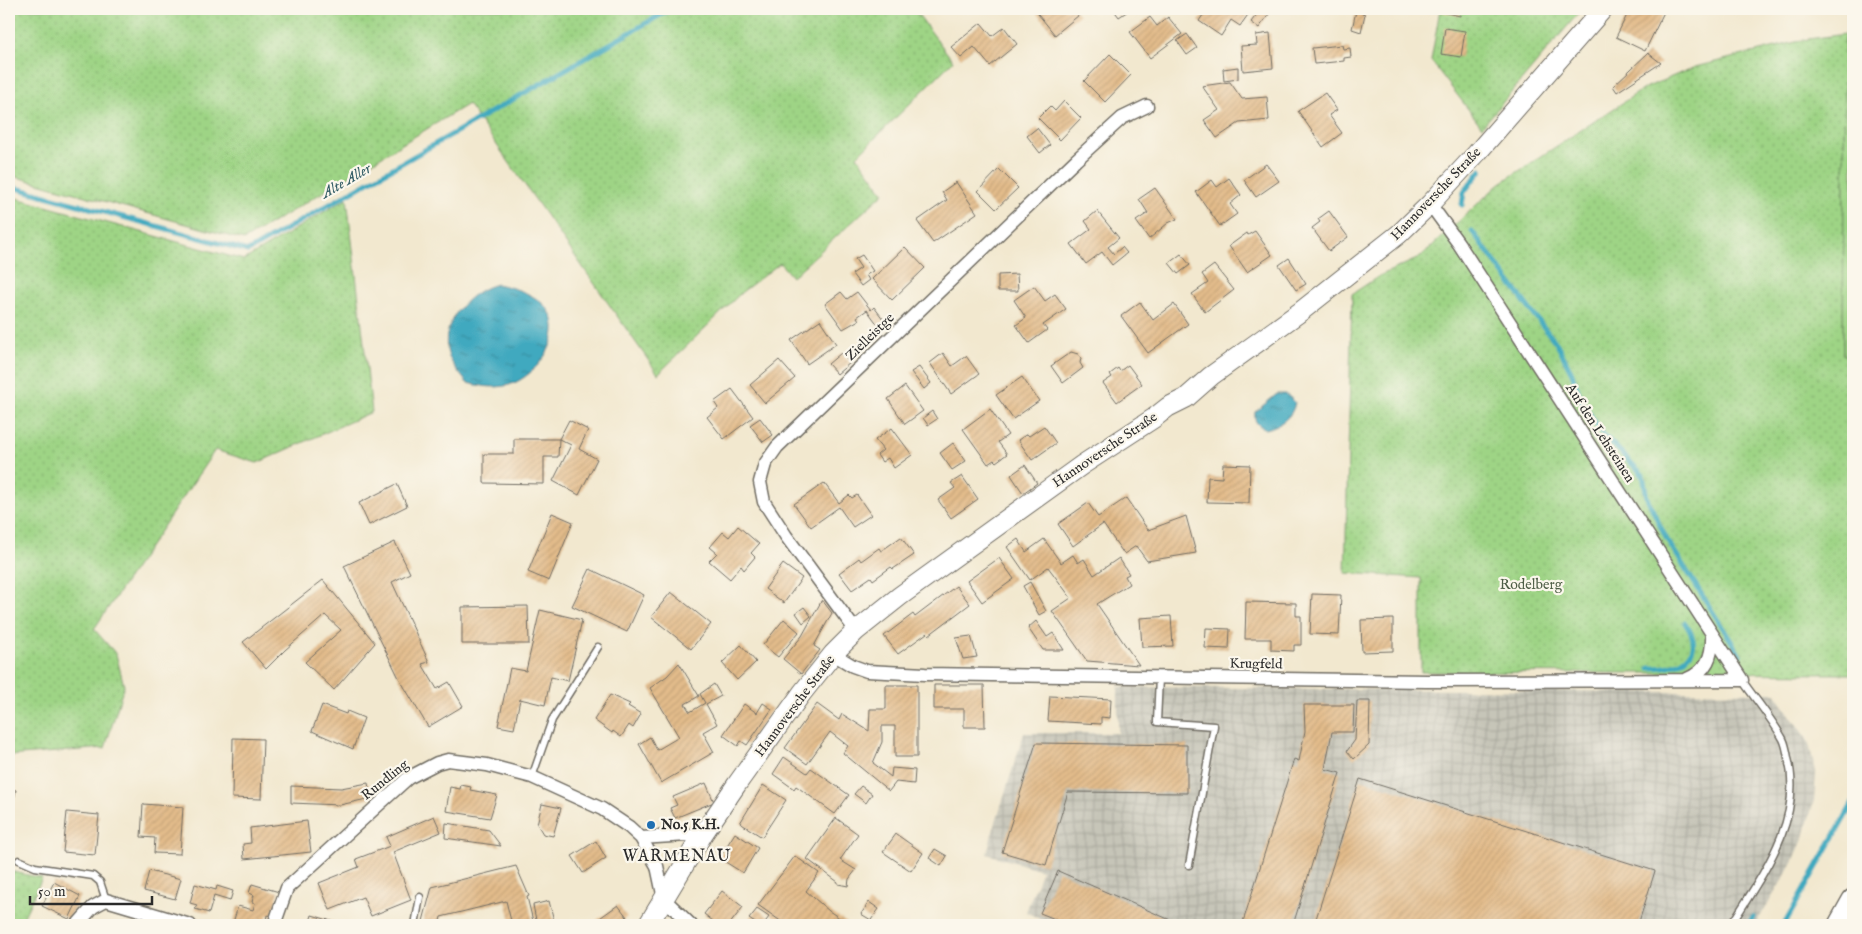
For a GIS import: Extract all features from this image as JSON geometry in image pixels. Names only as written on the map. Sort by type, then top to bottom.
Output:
[{"type":"main road","points":[[1839,925],[1853,900]]},
{"type":"street","name":"Hannoversche Straße","points":[[648,925],[703,834],[802,693],[833,654],[856,631],[900,596],[1082,465],[1168,407],[1186,398],[1211,376],[1300,312],[1399,234],[1430,204],[1603,9]]},
{"type":"street","name":"Zielleistge","points":[[856,631],[786,536],[764,502],[760,482],[765,464],[777,447],[1104,134],[1122,118],[1147,106]]},
{"type":"street","name":"Auf den Lehsteinen","points":[[1430,204],[1459,244],[1742,680]]},
{"type":"street","points":[[1682,681],[1695,676],[1706,666],[1713,646],[1712,634]]},
{"type":"street","name":"Krugfeld","points":[[833,654],[853,666],[868,671],[925,674],[1426,681],[1742,680]]},
{"type":"street","name":"Rundling","points":[[274,925],[287,888],[394,790],[421,770],[448,760],[478,764],[532,777],[602,809],[629,827],[641,838],[657,866],[664,899]]},
{"type":"street","points":[[641,838],[703,834]]},
{"type":"street","points":[[664,899],[691,925]]},
{"type":"street","points":[[77,925],[93,907],[106,900],[190,925]]},
{"type":"lane","points":[[532,777],[552,720],[598,647]]},
{"type":"lane","points":[[1159,677],[1157,722],[1214,726],[1189,865]]},
{"type":"lane","points":[[1731,925],[1778,845],[1789,817],[1793,792],[1791,768],[1784,741],[1742,680]]},
{"type":"lane","points":[[19,860],[35,867],[93,876],[100,882],[106,900]]},
{"type":"lane","points":[[415,925],[420,897]]},
{"type":"shaded area","points":[[1118,687],[1775,693],[1808,741],[1816,772],[1814,800],[1804,837],[1792,864],[1755,925],[1048,925],[1049,923],[1026,912],[1042,870],[987,854],[992,834],[1024,733],[1118,733]]},
{"type":"green space","points":[[9,9],[914,9],[953,61],[857,156],[884,193],[792,277],[780,263],[742,292],[658,374],[468,104],[244,240],[9,175]]},
{"type":"green space","points":[[1440,9],[1582,9],[1482,127],[1431,61]]},
{"type":"green space","name":"Rodelberg","points":[[1845,34],[1843,355],[1853,356],[1853,674],[1421,672],[1421,578],[1345,573],[1352,294],[1379,276],[1419,258],[1499,184],[1645,88],[1695,67],[1808,39]]},
{"type":"green space","points":[[1845,34],[1853,35],[1853,356],[1843,355]]},
{"type":"green space","points":[[9,196],[244,260],[347,198],[372,412],[257,463],[215,450],[94,629],[116,654],[124,686],[105,748],[9,756]]},
{"type":"green space","points":[[9,871],[42,878],[20,925],[9,925]]},
{"type":"water","points":[[497,284],[527,293],[543,304],[551,315],[554,326],[553,339],[548,351],[540,362],[520,380],[498,387],[467,383],[449,357],[446,345],[447,333],[451,322],[466,302],[486,288]]},
{"type":"water","points":[[1277,394],[1286,394],[1295,402],[1294,407],[1285,420],[1266,429],[1257,423],[1255,412]]},
{"type":"building","points":[[1034,9],[1074,9],[1079,15],[1055,35]]},
{"type":"building","points":[[1113,9],[1131,9],[1119,17]]},
{"type":"building","points":[[1207,9],[1252,9],[1240,26],[1231,20],[1221,36],[1199,21]]},
{"type":"building","points":[[1261,9],[1269,14],[1259,28],[1251,22]]},
{"type":"building","points":[[1443,9],[1461,9],[1460,16],[1442,12]]},
{"type":"building","points":[[1630,9],[1658,9],[1664,12],[1645,51],[1616,37]]},
{"type":"building","points":[[1356,11],[1365,14],[1361,32],[1352,29]]},
{"type":"building","points":[[1150,17],[1157,26],[1168,17],[1182,34],[1150,58],[1130,32]]},
{"type":"building","points":[[981,23],[992,36],[1004,27],[1017,44],[990,66],[974,47],[961,58],[951,47]]},
{"type":"building","points":[[1445,28],[1465,31],[1461,57],[1441,54]]},
{"type":"building","points":[[1270,33],[1273,68],[1243,71],[1241,46],[1257,45],[1256,35]]},
{"type":"building","points":[[1187,34],[1197,48],[1187,55],[1177,41]]},
{"type":"building","points":[[1342,45],[1343,49],[1350,48],[1351,57],[1344,58],[1344,61],[1314,64],[1312,48]]},
{"type":"building","points":[[1648,53],[1661,63],[1617,92],[1613,86]]},
{"type":"building","points":[[1110,54],[1131,75],[1105,102],[1084,81]]},
{"type":"building","points":[[1238,67],[1238,79],[1224,81],[1223,69]]},
{"type":"building","points":[[1230,82],[1242,99],[1267,97],[1269,120],[1239,123],[1217,138],[1204,120],[1219,110],[1202,86]]},
{"type":"building","points":[[1325,93],[1337,110],[1329,115],[1342,133],[1323,147],[1298,111]]},
{"type":"building","points":[[1064,101],[1081,118],[1060,140],[1038,118],[1050,106],[1055,111]]},
{"type":"building","points":[[1037,128],[1050,145],[1040,153],[1027,136]]},
{"type":"building","points":[[1266,164],[1279,181],[1256,197],[1244,180]]},
{"type":"building","points":[[999,169],[1018,188],[996,209],[978,191]]},
{"type":"building","points":[[1229,178],[1241,195],[1230,204],[1237,214],[1220,226],[1196,192],[1212,180],[1217,187]]},
{"type":"building","points":[[956,182],[977,213],[933,243],[917,221],[947,200],[942,192]]},
{"type":"building","points":[[1155,188],[1177,219],[1168,223],[1149,239],[1136,221],[1148,213],[1139,199]]},
{"type":"building","points":[[1097,211],[1119,238],[1108,247],[1114,254],[1122,247],[1127,253],[1112,265],[1102,252],[1086,264],[1071,244],[1091,229],[1085,221]]},
{"type":"building","points":[[1329,211],[1348,237],[1329,251],[1312,228],[1320,222],[1318,219]]},
{"type":"building","points":[[1255,231],[1272,255],[1247,272],[1229,246],[1247,233],[1248,235]]},
{"type":"building","points":[[905,247],[925,268],[892,300],[872,279]]},
{"type":"building","points":[[1181,254],[1190,265],[1178,274],[1169,263]]},
{"type":"building","points":[[862,255],[873,271],[866,275],[869,280],[861,286],[852,274],[861,268],[855,259]]},
{"type":"building","points":[[1289,258],[1306,284],[1296,290],[1279,265]]},
{"type":"building","points":[[1214,265],[1234,290],[1205,312],[1192,294],[1208,283],[1202,274]]},
{"type":"building","points":[[1017,274],[1018,291],[998,291],[998,275]]},
{"type":"building","points":[[1034,286],[1045,301],[1055,294],[1066,309],[1043,325],[1047,330],[1029,343],[1016,325],[1026,318],[1014,300]]},
{"type":"building","points":[[841,292],[847,299],[857,292],[871,310],[874,307],[887,324],[881,329],[867,310],[857,317],[859,320],[843,329],[825,304]]},
{"type":"building","points":[[1140,302],[1153,320],[1174,304],[1188,324],[1148,353],[1121,316]]},
{"type":"building","points":[[820,320],[836,344],[807,364],[791,340]]},
{"type":"building","points":[[1071,352],[1078,354],[1081,358],[1080,363],[1083,368],[1063,383],[1051,366]]},
{"type":"building","points":[[841,353],[850,363],[837,374],[828,364]]},
{"type":"building","points":[[943,353],[952,366],[966,356],[979,374],[951,394],[930,363]]},
{"type":"building","points":[[779,360],[795,378],[765,403],[750,385]]},
{"type":"building","points":[[1128,365],[1142,384],[1117,402],[1103,383],[1112,377],[1110,374],[1118,368],[1120,371]]},
{"type":"building","points":[[919,367],[931,383],[924,389],[911,372]]},
{"type":"building","points":[[1022,377],[1039,401],[1013,419],[996,395]]},
{"type":"building","points":[[905,386],[923,411],[905,424],[888,399]]},
{"type":"building","points":[[732,389],[753,417],[724,439],[707,417],[718,408],[714,402]]},
{"type":"building","points":[[990,409],[1008,435],[998,442],[1007,454],[996,462],[994,460],[988,464],[963,429]]},
{"type":"building","points":[[932,411],[937,419],[928,425],[923,418]]},
{"type":"building","points":[[760,418],[773,435],[763,442],[750,425]]},
{"type":"building","points":[[569,420],[588,430],[579,449],[597,459],[579,495],[553,481],[571,445],[559,439]]},
{"type":"building","points":[[1044,426],[1056,443],[1032,460],[1018,440],[1027,434],[1029,436]]},
{"type":"building","points":[[892,428],[912,455],[894,468],[888,458],[882,462],[877,455],[883,450],[875,440]]},
{"type":"building","points":[[514,439],[559,439],[558,457],[544,457],[544,484],[484,483],[484,454],[514,454]]},
{"type":"building","points":[[953,443],[966,461],[952,470],[940,453]]},
{"type":"building","points":[[1223,464],[1250,465],[1249,503],[1207,502],[1208,477],[1222,478]]},
{"type":"building","points":[[1025,465],[1037,483],[1023,493],[1011,475]]},
{"type":"building","points":[[962,476],[978,499],[951,518],[938,500],[955,488],[951,483]]},
{"type":"building","points":[[824,483],[839,503],[849,495],[852,498],[857,495],[871,515],[853,527],[839,507],[811,527],[794,504]]},
{"type":"building","points":[[397,484],[407,506],[369,525],[359,503]]},
{"type":"building","points":[[1126,498],[1148,530],[1186,516],[1196,553],[1147,561],[1136,546],[1124,554],[1103,524],[1073,546],[1058,524],[1088,503],[1098,517]]},
{"type":"building","points":[[552,513],[573,522],[549,581],[528,572]]},
{"type":"building","points":[[738,526],[759,544],[751,553],[755,557],[744,570],[741,566],[730,579],[709,561],[717,553],[710,547],[723,532],[729,537]]},
{"type":"building","points":[[901,537],[914,555],[893,569],[891,567],[873,580],[871,577],[852,590],[839,573],[859,558],[861,561],[879,548],[881,551]]},
{"type":"building","points":[[1018,539],[1026,552],[1044,539],[1061,563],[1073,555],[1078,563],[1084,559],[1094,575],[1119,558],[1129,574],[1125,576],[1129,584],[1097,604],[1139,665],[1087,661],[1052,611],[1071,598],[1048,567],[1030,580],[1007,547]]},
{"type":"building","points":[[395,542],[410,573],[392,582],[429,662],[422,664],[437,689],[449,682],[463,706],[428,727],[399,678],[344,566]]},
{"type":"building","points":[[999,558],[1014,579],[982,602],[967,581]]},
{"type":"building","points":[[783,564],[802,578],[784,603],[765,589]]},
{"type":"building","points":[[590,569],[644,595],[627,632],[572,606]]},
{"type":"building","points":[[323,580],[375,643],[334,690],[305,662],[341,630],[325,615],[266,669],[243,642]]},
{"type":"building","points":[[1030,582],[1046,611],[1039,615],[1023,586]]},
{"type":"building","points":[[956,586],[970,604],[929,635],[927,633],[898,654],[884,636],[913,614],[915,617]]},
{"type":"building","points":[[671,592],[711,624],[691,649],[651,617]]},
{"type":"building","points":[[1312,594],[1341,595],[1339,635],[1310,634]]},
{"type":"building","points":[[822,600],[832,613],[814,646],[820,650],[801,674],[783,659],[802,636]]},
{"type":"building","points":[[1246,602],[1296,603],[1296,616],[1301,616],[1301,645],[1294,645],[1294,651],[1271,650],[1271,639],[1245,639]]},
{"type":"building","points":[[528,606],[529,644],[462,644],[462,607]]},
{"type":"building","points":[[804,607],[811,616],[803,623],[796,613]]},
{"type":"building","points":[[540,610],[582,620],[568,681],[551,677],[545,705],[520,699],[514,729],[498,726],[510,668],[526,671]]},
{"type":"building","points":[[1171,616],[1173,646],[1142,647],[1140,618]]},
{"type":"building","points":[[784,619],[799,632],[778,657],[763,645]]},
{"type":"building","points":[[1393,619],[1393,651],[1362,652],[1361,620]]},
{"type":"building","points":[[1036,621],[1047,637],[1053,633],[1064,650],[1043,650],[1028,628]]},
{"type":"building","points":[[1206,628],[1230,629],[1229,649],[1205,648]]},
{"type":"building","points":[[971,636],[977,657],[963,659],[956,638]]},
{"type":"building","points":[[741,645],[756,662],[737,680],[722,663]]},
{"type":"building","points":[[679,663],[699,696],[685,704],[690,712],[705,703],[700,694],[714,684],[721,696],[706,704],[717,724],[703,732],[714,752],[661,783],[639,744],[650,737],[657,750],[679,737],[650,688],[667,676]]},
{"type":"building","points":[[886,685],[917,685],[917,757],[895,757],[895,726],[882,726],[882,742],[873,763],[891,777],[892,768],[915,770],[914,784],[896,782],[889,791],[843,753],[848,746],[830,732],[807,764],[785,748],[817,704],[839,720],[842,714],[869,731],[870,709],[886,709]]},
{"type":"building","points":[[934,685],[984,685],[985,727],[964,727],[964,709],[934,709]]},
{"type":"building","points":[[610,695],[630,704],[628,706],[641,714],[633,728],[629,725],[621,737],[594,720]]},
{"type":"building","points":[[1050,696],[1111,699],[1110,718],[1101,717],[1101,724],[1048,721]]},
{"type":"building","points":[[1357,701],[1370,701],[1369,745],[1354,759],[1347,751],[1355,740]]},
{"type":"building","points":[[763,703],[772,709],[747,745],[741,741],[738,746],[723,735],[744,704],[757,713]]},
{"type":"building","points":[[322,705],[346,714],[347,711],[364,718],[353,749],[312,731]]},
{"type":"building","points":[[1304,705],[1354,705],[1353,732],[1332,732],[1325,769],[1340,773],[1293,925],[1242,925],[1294,759],[1299,761],[1305,731]]},
{"type":"building","points":[[233,738],[263,739],[261,799],[232,798]]},
{"type":"building","points":[[1036,743],[1187,745],[1187,793],[1068,792],[1046,865],[1002,852]]},
{"type":"building","points":[[784,757],[807,773],[811,768],[849,795],[835,814],[796,786],[794,789],[773,774]]},
{"type":"building","points":[[1360,779],[1655,871],[1638,925],[1314,925]]},
{"type":"building","points":[[368,783],[371,798],[340,805],[291,803],[291,786],[341,788]]},
{"type":"building","points":[[706,783],[714,802],[675,818],[670,808],[677,805],[673,797]]},
{"type":"building","points":[[461,785],[471,787],[470,790],[497,795],[490,818],[446,811],[450,787],[460,789]]},
{"type":"building","points":[[763,785],[786,800],[762,837],[740,823]]},
{"type":"building","points":[[861,786],[872,794],[866,803],[854,794]]},
{"type":"building","points":[[9,788],[16,790],[10,818],[9,818]]},
{"type":"building","points":[[143,804],[183,807],[180,854],[154,853],[155,838],[141,837]]},
{"type":"building","points":[[542,804],[561,808],[553,836],[543,834],[537,824]]},
{"type":"building","points":[[67,812],[99,815],[95,855],[63,852]]},
{"type":"building","points":[[434,816],[441,832],[393,852],[411,900],[371,916],[363,897],[330,910],[319,883],[359,867],[356,859],[390,846],[386,837]]},
{"type":"building","points":[[836,818],[858,834],[840,860],[856,870],[849,879],[848,886],[838,884],[838,882],[807,859]]},
{"type":"building","points":[[307,821],[311,852],[244,859],[243,844],[251,843],[250,828]]},
{"type":"building","points":[[446,823],[489,830],[501,846],[445,838]]},
{"type":"building","points":[[735,833],[758,848],[743,873],[719,858]]},
{"type":"building","points":[[896,834],[923,853],[911,871],[883,852]]},
{"type":"building","points":[[596,841],[606,858],[583,873],[572,856]]},
{"type":"building","points":[[935,849],[947,856],[941,866],[929,858]]},
{"type":"building","points":[[795,856],[819,873],[806,891],[829,911],[850,925],[786,925],[758,905]]},
{"type":"building","points":[[516,866],[529,896],[527,897],[534,925],[512,925],[506,901],[441,917],[439,925],[422,925],[432,887]]},
{"type":"building","points":[[149,871],[181,879],[175,899],[144,891]]},
{"type":"building","points":[[1058,871],[1183,925],[1070,925],[1040,913]]},
{"type":"building","points":[[54,882],[80,896],[69,919],[42,906]]},
{"type":"building","points":[[195,884],[216,890],[217,886],[233,891],[230,901],[214,896],[209,913],[195,909],[197,905],[190,903]]},
{"type":"building","points":[[252,884],[279,892],[272,916],[267,915],[266,921],[258,919],[256,925],[233,923],[238,906],[253,910],[255,903],[252,902],[254,895],[249,893]]},
{"type":"building","points":[[722,891],[743,907],[729,925],[718,925],[704,914]]},
{"type":"building","points":[[549,901],[555,925],[537,925],[533,905]]},
{"type":"building","points":[[869,902],[879,909],[871,920],[861,914]]},
{"type":"building","points":[[618,905],[627,917],[622,921],[625,925],[601,925],[597,920]]},
{"type":"building","points":[[757,909],[769,917],[763,925],[758,925],[749,919]]},
{"type":"building","points":[[312,915],[338,923],[337,925],[309,925]]},
{"type":"waterway","name":"Alte Aller","points":[[9,186],[248,251],[671,9]]},
{"type":"waterway","points":[[1462,205],[1464,192],[1481,170]]},
{"type":"waterway","points":[[1472,231],[1557,344],[1572,373],[1582,402],[1603,434],[1643,475],[1647,498],[1666,538],[1740,655]]},
{"type":"waterway","points":[[1650,668],[1671,665],[1687,658],[1692,651],[1693,644],[1691,634],[1685,623]]},
{"type":"waterway","points":[[1784,925],[1853,803]]},
{"type":"waterway","points":[[1748,925],[1753,917]]},
{"type":"place","name":"No.5 K.H.","points":[[651,825]]},
{"type":"district","name":"WARMENAU","points":[[677,857]]}]
